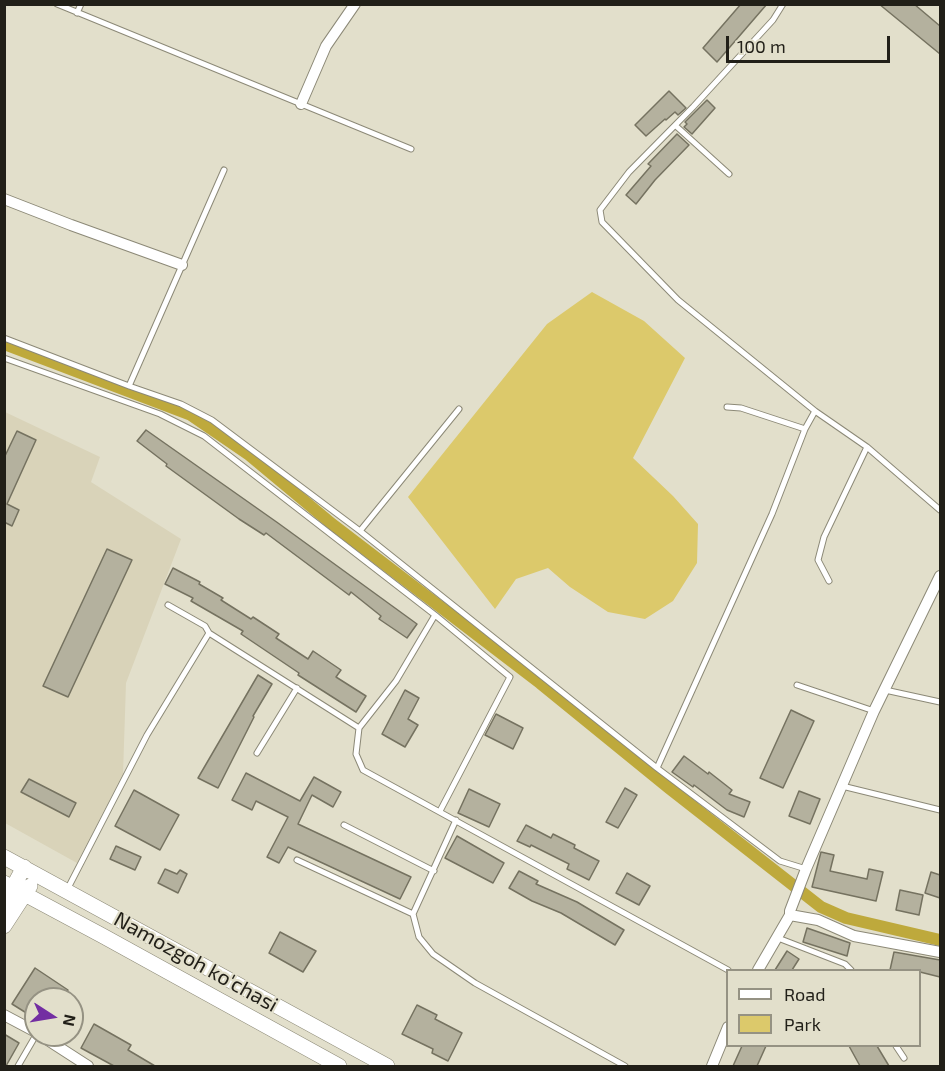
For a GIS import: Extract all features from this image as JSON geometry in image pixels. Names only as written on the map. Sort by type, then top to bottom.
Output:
[{"type":"main road","name":"Namozgoh ko'chasi","points":[[4,857],[384,1066]]},
{"type":"main road","points":[[4,904],[30,871]]},
{"type":"main road","name":"Namozgoh ko'chasi","points":[[14,889],[339,1066]]},
{"type":"main road","points":[[4,926],[14,889]]},
{"type":"street","points":[[301,104],[326,46],[355,4]]},
{"type":"street","points":[[4,198],[182,265]]},
{"type":"street","points":[[759,969],[790,913],[806,869],[874,711],[940,576]]},
{"type":"street","points":[[790,913],[818,920],[854,936],[940,952]]},
{"type":"street","points":[[4,1015],[24,1027]]},
{"type":"street","points":[[712,1066],[726,1033]]},
{"type":"street","points":[[58,1047],[88,1066]]},
{"type":"lane","points":[[57,4],[411,149]]},
{"type":"lane","points":[[77,13],[81,4]]},
{"type":"lane","points":[[783,4],[773,20],[629,172],[600,210],[602,222],[678,300],[815,411],[867,447],[940,510]]},
{"type":"lane","points":[[675,126],[729,174]]},
{"type":"lane","points":[[129,386],[224,170]]},
{"type":"lane","points":[[4,338],[181,404],[212,420],[360,531],[657,768],[780,861],[806,869]]},
{"type":"lane","points":[[4,358],[160,414],[204,436],[435,615],[510,677],[440,811]]},
{"type":"lane","points":[[727,407],[741,408],[806,429]]},
{"type":"lane","points":[[360,531],[459,409]]},
{"type":"lane","points":[[657,768],[772,514],[815,411]]},
{"type":"lane","points":[[829,582],[818,560],[824,537],[867,447]]},
{"type":"lane","points":[[168,605],[205,626],[209,633],[359,728]]},
{"type":"lane","points":[[435,615],[396,681],[359,728],[356,754],[363,770],[726,969]]},
{"type":"lane","points":[[66,891],[147,735],[209,633]]},
{"type":"lane","points":[[796,685],[874,711]]},
{"type":"lane","points":[[257,753],[297,688]]},
{"type":"lane","points":[[885,690],[940,702]]},
{"type":"lane","points":[[842,786],[940,810]]},
{"type":"lane","points":[[456,820],[413,914],[419,937],[433,954],[475,983],[625,1066]]},
{"type":"lane","points":[[344,825],[434,871]]},
{"type":"lane","points":[[297,860],[413,914]]},
{"type":"lane","points":[[778,938],[845,964],[850,969]]},
{"type":"lane","points":[[18,1066],[29,1047]]},
{"type":"lane","points":[[897,1047],[904,1058]]},
{"type":"shaded area","points":[[5,412],[100,457],[91,482],[181,539],[126,683],[123,774],[77,863],[5,823]]},
{"type":"green space","points":[[592,292],[644,321],[685,358],[633,458],[673,496],[698,524],[697,563],[673,601],[645,619],[608,612],[570,587],[548,568],[516,579],[495,609],[408,497],[547,324]]},
{"type":"building","points":[[741,4],[767,4],[717,62],[703,48]]},
{"type":"building","points":[[879,4],[914,4],[940,26],[940,54]]},
{"type":"building","points":[[669,91],[686,108],[678,115],[675,112],[665,119],[646,136],[635,125]]},
{"type":"building","points":[[707,100],[715,108],[692,134],[684,127],[687,124],[685,122]]},
{"type":"building","points":[[677,134],[689,145],[655,180],[636,204],[626,195],[651,166],[648,164]]},
{"type":"building","points":[[146,430],[417,624],[407,638],[379,619],[381,616],[351,592],[349,595],[266,533],[264,535],[239,519],[166,466],[167,464],[137,441]]},
{"type":"building","points":[[17,431],[36,440],[7,504],[19,510],[12,526],[4,522],[4,458]]},
{"type":"building","points":[[107,549],[132,560],[68,697],[43,686]]},
{"type":"building","points":[[173,568],[200,582],[199,584],[223,598],[221,600],[279,634],[276,638],[308,659],[313,651],[341,670],[336,677],[366,696],[356,712],[298,675],[299,673],[241,634],[243,631],[191,601],[193,598],[165,584]]},
{"type":"building","points":[[258,675],[272,684],[253,716],[218,788],[198,778]]},
{"type":"building","points":[[405,690],[419,698],[408,719],[418,725],[405,747],[382,734]]},
{"type":"building","points":[[791,710],[814,721],[783,788],[760,778]]},
{"type":"building","points":[[496,714],[523,728],[513,749],[485,735]]},
{"type":"building","points":[[684,756],[732,790],[729,794],[750,802],[744,817],[727,810],[694,785],[693,787],[672,772]]},
{"type":"building","points":[[246,773],[300,801],[314,777],[341,792],[333,807],[312,795],[298,824],[411,877],[400,899],[288,847],[279,863],[267,857],[288,817],[256,801],[252,810],[232,800]]},
{"type":"building","points":[[29,779],[76,803],[69,817],[21,792]]},
{"type":"building","points":[[625,788],[637,795],[618,828],[606,822]]},
{"type":"building","points":[[469,789],[500,804],[489,827],[458,813]]},
{"type":"building","points":[[134,790],[179,815],[160,850],[115,826]]},
{"type":"building","points":[[799,791],[820,799],[810,824],[789,816]]},
{"type":"building","points":[[526,825],[551,838],[553,834],[599,861],[589,880],[567,869],[569,864],[531,845],[530,847],[517,841]]},
{"type":"building","points":[[457,836],[504,863],[493,883],[445,858]]},
{"type":"building","points":[[116,846],[141,857],[135,870],[110,859]]},
{"type":"building","points":[[821,852],[834,855],[830,871],[867,879],[869,869],[883,872],[876,901],[812,887]]},
{"type":"building","points":[[165,869],[177,874],[180,870],[187,874],[178,893],[158,883]]},
{"type":"building","points":[[519,871],[538,881],[536,884],[577,902],[624,930],[615,945],[561,913],[509,888]]},
{"type":"building","points":[[931,872],[940,875],[940,898],[925,893]]},
{"type":"building","points":[[627,873],[650,886],[639,905],[616,893]]},
{"type":"building","points":[[900,890],[923,895],[919,915],[896,910]]},
{"type":"building","points":[[807,928],[850,943],[847,956],[803,942]]},
{"type":"building","points":[[280,932],[316,951],[303,972],[269,953]]},
{"type":"building","points":[[787,951],[799,959],[793,969],[776,969]]},
{"type":"building","points":[[894,952],[940,960],[940,977],[921,972],[921,969],[890,969]]},
{"type":"building","points":[[35,968],[64,987],[24,987],[24,1012],[12,1004]]},
{"type":"building","points":[[417,1005],[437,1015],[435,1019],[462,1033],[448,1061],[432,1053],[433,1049],[402,1034]]},
{"type":"building","points":[[94,1024],[131,1045],[128,1050],[155,1066],[114,1066],[81,1048],[84,1047],[84,1042]]},
{"type":"building","points":[[4,1034],[19,1043],[6,1066],[4,1066]]},
{"type":"building","points":[[742,1047],[766,1047],[757,1066],[733,1066]]},
{"type":"building","points":[[850,1047],[878,1047],[889,1066],[860,1066]]},
{"type":"waterway","points":[[4,344],[191,415],[248,454],[332,524],[540,683],[821,907],[846,918],[940,940]]}]
